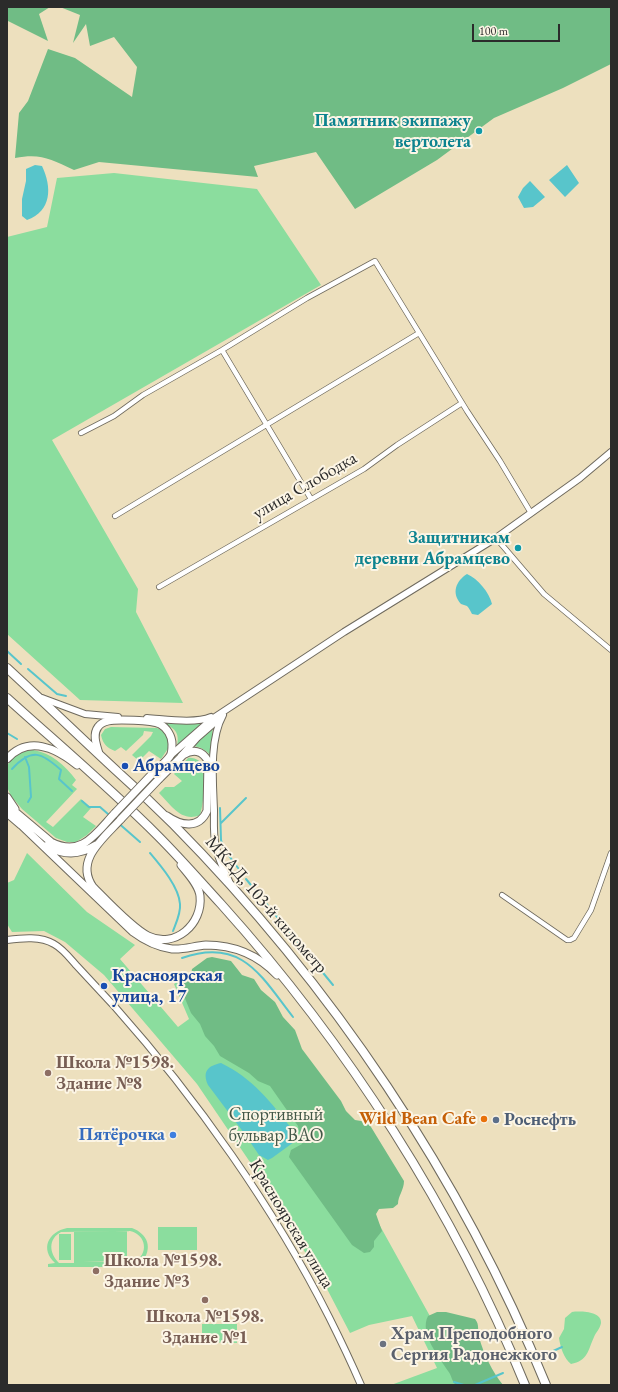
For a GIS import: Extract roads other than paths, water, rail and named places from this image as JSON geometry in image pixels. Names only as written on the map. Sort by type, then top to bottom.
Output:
[{"type":"highway","name":"МКАД, 103-й километр","points":[[7,668],[172,823],[234,890],[288,952],[336,1013],[396,1100],[434,1160],[508,1300],[546,1385]]},
{"type":"highway","name":"МКАД, 103-й километр","points":[[7,698],[159,837],[234,918],[306,1006],[389,1126],[440,1210],[491,1308],[525,1385]]},
{"type":"main road","points":[[7,806],[51,842],[59,846],[70,848],[78,847],[86,843],[171,755],[172,741],[170,734],[159,724],[151,722],[106,721],[97,728],[95,739],[99,754]]},
{"type":"main road","points":[[7,759],[13,752],[30,745],[55,751],[71,760],[113,794]]},
{"type":"main road","points":[[154,806],[180,823],[198,823],[204,818],[207,812],[208,761],[205,755],[194,751],[183,755],[100,842],[91,854],[86,869],[88,880],[93,887],[136,928],[148,936],[159,939],[170,938],[187,930],[194,924],[198,916],[200,895],[194,881],[159,837]]},
{"type":"main road","points":[[7,797],[18,814]]},
{"type":"main road","points":[[7,813],[46,846],[57,851],[78,853],[100,842]]},
{"type":"main road","points":[[18,822],[133,932],[144,940],[158,946],[173,949],[222,946],[246,953],[258,958],[269,967],[306,1006]]},
{"type":"street","points":[[81,433],[114,416],[143,395],[222,350],[307,298],[375,261],[531,513]]},
{"type":"street","points":[[115,516],[419,333]]},
{"type":"street","points":[[222,350],[311,499]]},
{"type":"street","name":"улица Слободка","points":[[159,587],[364,469],[397,445],[462,403]]},
{"type":"street","points":[[177,761],[189,746],[221,715],[235,704],[338,636],[496,538],[580,478],[611,452]]},
{"type":"street","points":[[496,538],[544,594],[611,650]]},
{"type":"street","points":[[37,696],[85,714],[103,717],[192,720],[206,719],[221,715]]},
{"type":"street","points":[[171,755],[206,723],[221,715]]},
{"type":"street","points":[[221,715],[216,730],[213,766],[214,833],[216,847],[223,870],[234,890]]},
{"type":"street","points":[[502,896],[566,940],[570,940],[574,938],[591,910],[610,860],[611,853]]},
{"type":"street","name":"Красноярская улица","points":[[8,940],[40,939],[53,943],[125,1019],[172,1076],[232,1158],[272,1217],[329,1316],[361,1385]]},
{"type":"water","points":[[35,165],[42,166],[47,182],[48,198],[41,211],[27,220],[22,216],[22,199],[26,181],[26,169]]},
{"type":"water","points":[[567,165],[579,183],[565,197],[549,180]]},
{"type":"water","points":[[530,181],[545,197],[533,207],[524,208],[518,197],[523,188]]},
{"type":"water","points":[[467,574],[482,586],[491,599],[492,604],[478,615],[472,614],[467,606],[461,604],[456,596],[456,588],[460,580]]},
{"type":"water","points":[[221,1063],[252,1083],[292,1129],[295,1136],[294,1142],[272,1158],[268,1160],[259,1155],[208,1085],[206,1080],[207,1070]]},
{"type":"waterway","points":[[7,651],[21,664]]},
{"type":"waterway","points":[[28,669],[57,694],[66,696]]},
{"type":"waterway","points":[[7,733],[17,739]]},
{"type":"waterway","points":[[12,769],[25,757],[31,755],[42,756],[61,770],[59,779],[72,791]]},
{"type":"waterway","points":[[25,757],[29,767],[31,797],[28,802]]},
{"type":"waterway","points":[[221,823],[246,798]]},
{"type":"waterway","points":[[82,801],[89,807],[100,807],[140,842]]},
{"type":"waterway","points":[[220,808],[221,840],[224,849],[241,872]]},
{"type":"waterway","points":[[150,853],[169,877],[179,897],[180,911],[173,931]]},
{"type":"waterway","points":[[246,879],[333,985]]},
{"type":"waterway","points":[[182,958],[203,953],[220,953],[235,957],[248,964],[260,975],[293,1017]]},
{"type":"waterway","points":[[551,1352],[562,1347]]},
{"type":"waterway","points":[[475,1385],[503,1373]]},
{"type":"waterway","points":[[454,1382],[464,1385]]},
{"type":"place","name":"Памятник экипажу вертолета","points":[[479,131]]},
{"type":"place","name":"Защитникам деревни Абрамцево","points":[[518,548]]},
{"type":"place","name":"Абрамцево","points":[[125,766]]},
{"type":"place","name":"Красноярская улица, 17","points":[[104,986]]},
{"type":"place","name":"Школа №1598. Здание №8","points":[[48,1073]]},
{"type":"place","name":"Wild Bean Cafe","points":[[484,1119]]},
{"type":"place","name":"Роснефть","points":[[496,1120]]},
{"type":"place","name":"Пятёрочка","points":[[173,1135]]},
{"type":"place","name":"Школа №1598. Здание №3","points":[[96,1271]]},
{"type":"place","name":"Школа №1598. Здание №1","points":[[205,1300]]},
{"type":"place","name":"Храм Преподобного Сергия Радонежкого","points":[[383,1344]]},
{"type":"park label","name":"Спортивный бульвар ВАО","points":[[276,1125]]}]
